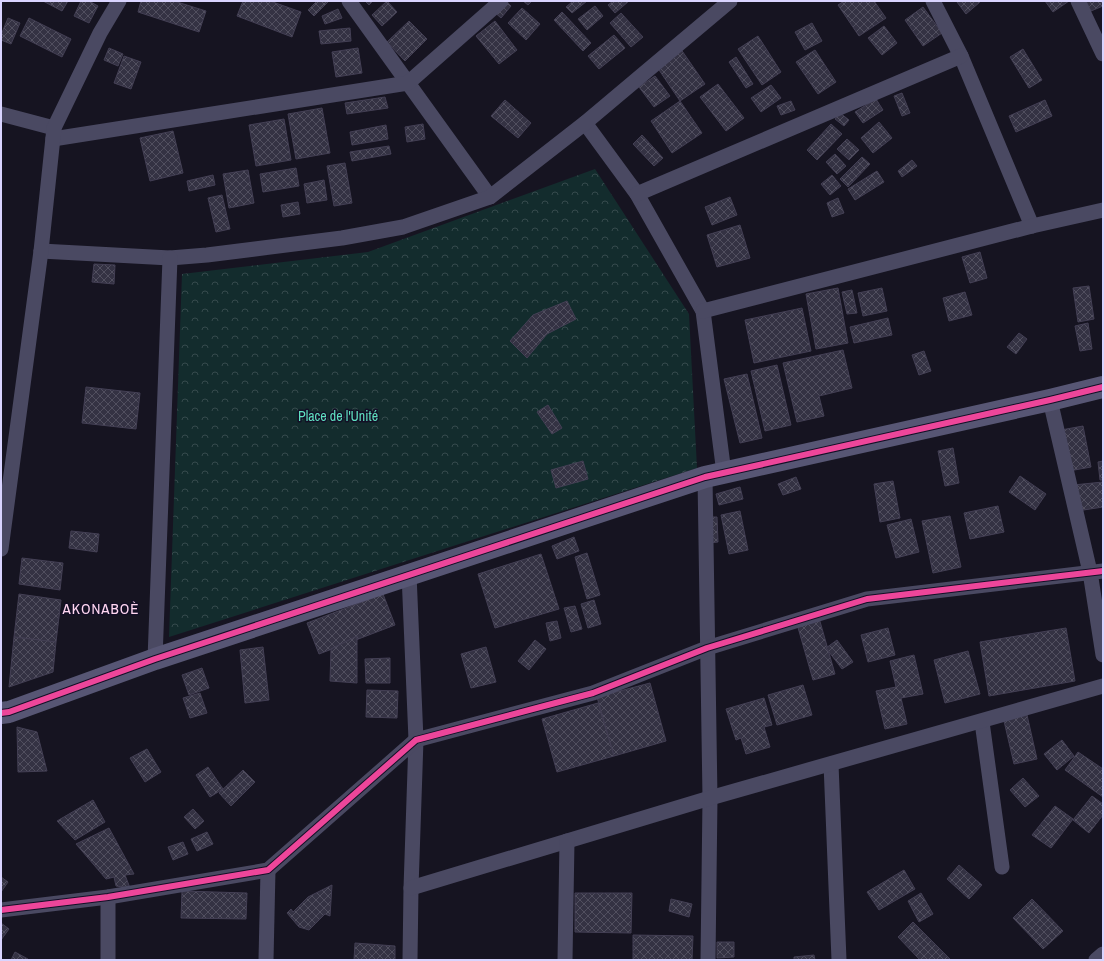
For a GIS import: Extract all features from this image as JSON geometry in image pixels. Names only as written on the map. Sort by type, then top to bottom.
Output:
[{"type":"street","points":[[1,549],[41,251],[54,134],[100,33],[119,1]]},
{"type":"street","points":[[349,1],[490,197]]},
{"type":"street","points":[[1,114],[54,134],[408,83],[501,1]]},
{"type":"street","points":[[41,251],[170,258],[207,255],[342,238],[403,227],[490,197],[585,123],[730,1]]},
{"type":"street","points":[[933,1],[962,56],[1032,226]]},
{"type":"street","points":[[1078,1],[1103,54]]},
{"type":"street","points":[[637,194],[962,56]]},
{"type":"street","points":[[585,123],[637,194],[703,312],[715,475],[707,648],[710,798],[708,960]]},
{"type":"street","points":[[703,312],[1032,226],[1103,210]]},
{"type":"street","points":[[155,659],[170,258]]},
{"type":"street","points":[[1,713],[9,712],[155,659],[409,574],[715,475],[1103,387]]},
{"type":"street","points":[[1050,400],[1097,572],[1103,655]]},
{"type":"street","points":[[1,910],[108,897],[268,870],[416,740],[593,693],[707,648],[867,599],[1097,572]]},
{"type":"street","points":[[409,574],[416,740],[410,960]]},
{"type":"street","points":[[411,888],[710,798],[982,722],[1103,686]]},
{"type":"street","points":[[982,722],[1002,867]]},
{"type":"street","points":[[831,764],[839,960]]},
{"type":"street","points":[[565,960],[567,841]]},
{"type":"street","points":[[266,960],[268,870]]},
{"type":"street","points":[[108,897],[108,960]]},
{"type":"street","points":[[1096,960],[1103,954]]},
{"type":"green space","name":"Place de l'Unité","points":[[595,169],[689,314],[697,468],[169,637],[182,274],[368,252]]},
{"type":"building","points":[[43,1],[68,1],[62,11]]},
{"type":"building","points":[[81,1],[89,1],[98,6],[89,23],[74,16]]},
{"type":"building","points":[[141,1],[174,1],[206,11],[199,32],[138,12]]},
{"type":"building","points":[[243,1],[270,1],[301,12],[292,37],[237,16]]},
{"type":"building","points":[[317,1],[329,1],[314,16],[308,10]]},
{"type":"building","points":[[365,1],[373,1],[369,5]]},
{"type":"building","points":[[387,1],[397,12],[382,26],[372,15]]},
{"type":"building","points":[[506,1],[511,6],[501,18],[492,10]]},
{"type":"building","points":[[523,1],[532,1],[528,5]]},
{"type":"building","points":[[573,1],[587,1],[572,13],[566,7]]},
{"type":"building","points":[[613,1],[629,1],[615,13],[608,5]]},
{"type":"building","points":[[844,1],[874,1],[886,18],[859,36],[838,5]]},
{"type":"building","points":[[1045,1],[1069,1],[1053,12]]},
{"type":"building","points":[[1086,1],[1103,1],[1103,6],[1091,11]]},
{"type":"building","points":[[957,2],[980,2],[966,14]]},
{"type":"building","points":[[595,6],[603,16],[587,30],[578,19]]},
{"type":"building","points":[[923,7],[942,33],[923,46],[905,20]]},
{"type":"building","points":[[522,8],[540,24],[526,40],[508,23]]},
{"type":"building","points":[[338,9],[342,18],[325,24],[322,16]]},
{"type":"building","points":[[562,12],[591,43],[583,51],[554,20]]},
{"type":"building","points":[[621,13],[643,37],[631,47],[610,23]]},
{"type":"building","points":[[8,18],[20,23],[11,44],[1,40],[1,35]]},
{"type":"building","points":[[29,18],[71,39],[62,57],[20,36]]},
{"type":"building","points":[[409,21],[427,39],[405,61],[387,42]]},
{"type":"building","points":[[495,21],[517,50],[499,64],[476,36]]},
{"type":"building","points":[[812,23],[822,41],[805,50],[795,32]]},
{"type":"building","points":[[884,26],[897,43],[882,55],[868,38]]},
{"type":"building","points":[[350,28],[351,41],[321,44],[319,31]]},
{"type":"building","points":[[614,35],[625,48],[599,69],[588,56]]},
{"type":"building","points":[[758,36],[781,72],[762,85],[738,49]]},
{"type":"building","points":[[678,45],[705,84],[680,101],[653,61]]},
{"type":"building","points":[[109,48],[123,54],[118,66],[104,60]]},
{"type":"building","points":[[358,48],[362,73],[336,77],[332,52]]},
{"type":"building","points":[[1023,49],[1042,80],[1029,88],[1010,57]]},
{"type":"building","points":[[815,50],[836,82],[818,94],[796,62]]},
{"type":"building","points":[[124,56],[141,62],[131,89],[114,83]]},
{"type":"building","points":[[736,57],[753,84],[746,88],[729,62]]},
{"type":"building","points":[[655,76],[670,96],[654,107],[639,87]]},
{"type":"building","points":[[718,84],[744,118],[726,131],[700,97]]},
{"type":"building","points":[[771,85],[781,98],[761,112],[751,98]]},
{"type":"building","points":[[902,93],[910,113],[902,116],[894,96]]},
{"type":"building","points":[[385,97],[388,108],[347,114],[345,103]]},
{"type":"building","points":[[876,99],[883,110],[863,123],[855,112]]},
{"type":"building","points":[[505,100],[531,123],[518,138],[491,116]]},
{"type":"building","points":[[1045,100],[1052,116],[1016,132],[1009,116]]},
{"type":"building","points":[[680,101],[702,133],[672,153],[651,121]]},
{"type":"building","points":[[791,101],[795,110],[781,115],[777,106]]},
{"type":"building","points":[[322,108],[330,153],[296,159],[288,114]]},
{"type":"building","points":[[840,113],[849,120],[844,126],[835,119]]},
{"type":"building","points":[[284,119],[291,160],[256,166],[249,125]]},
{"type":"building","points":[[879,122],[892,138],[873,153],[861,138]]},
{"type":"building","points":[[423,124],[425,139],[407,142],[405,127]]},
{"type":"building","points":[[831,124],[842,134],[817,160],[807,150]]},
{"type":"building","points":[[386,125],[388,139],[352,145],[350,132]]},
{"type":"building","points":[[173,131],[183,173],[150,181],[140,138]]},
{"type":"building","points":[[642,135],[663,158],[654,166],[633,144]]},
{"type":"building","points":[[847,139],[859,150],[849,160],[837,149]]},
{"type":"building","points":[[389,146],[391,154],[352,161],[350,152]]},
{"type":"building","points":[[835,154],[846,166],[837,174],[826,162]]},
{"type":"building","points":[[862,157],[870,164],[848,187],[840,179]]},
{"type":"building","points":[[912,160],[917,166],[902,177],[898,171]]},
{"type":"building","points":[[345,163],[352,203],[334,206],[327,166]]},
{"type":"building","points":[[296,168],[299,186],[263,192],[260,174]]},
{"type":"building","points":[[248,170],[254,203],[229,208],[223,174]]},
{"type":"building","points":[[877,171],[884,182],[855,200],[848,189]]},
{"type":"building","points":[[213,175],[215,185],[189,191],[187,181]]},
{"type":"building","points":[[832,175],[841,186],[830,195],[821,184]]},
{"type":"building","points":[[324,180],[327,200],[307,203],[304,184]]},
{"type":"building","points":[[222,195],[230,229],[216,232],[208,198]]},
{"type":"building","points":[[730,197],[737,215],[712,225],[705,207]]},
{"type":"building","points":[[838,198],[844,213],[832,217],[827,203]]},
{"type":"building","points":[[298,202],[300,214],[283,217],[281,205]]},
{"type":"building","points":[[740,225],[750,258],[717,267],[707,235]]},
{"type":"building","points":[[980,252],[987,278],[970,283],[962,257]]},
{"type":"building","points":[[94,264],[115,265],[114,284],[92,282]]},
{"type":"building","points":[[1089,286],[1094,319],[1078,322],[1073,288]]},
{"type":"building","points":[[838,288],[848,343],[816,349],[806,294]]},
{"type":"building","points":[[882,288],[887,311],[863,316],[858,293]]},
{"type":"building","points":[[852,290],[857,313],[847,314],[842,292]]},
{"type":"building","points":[[965,292],[972,315],[949,321],[943,298]]},
{"type":"building","points":[[567,301],[576,319],[547,334],[527,358],[510,341],[533,315]]},
{"type":"building","points":[[802,308],[811,351],[754,363],[745,320]]},
{"type":"building","points":[[888,318],[892,335],[854,343],[850,327]]},
{"type":"building","points":[[1088,323],[1092,349],[1080,351],[1075,326]]},
{"type":"building","points":[[1019,333],[1027,339],[1016,354],[1007,347]]},
{"type":"building","points":[[843,350],[852,388],[819,396],[824,416],[797,422],[783,363]]},
{"type":"building","points":[[924,351],[931,371],[919,375],[912,355]]},
{"type":"building","points":[[777,365],[791,425],[765,431],[751,371]]},
{"type":"building","points":[[747,374],[762,438],[740,443],[724,379]]},
{"type":"building","points":[[86,387],[140,393],[136,429],[82,423]]},
{"type":"building","points":[[548,405],[562,428],[552,434],[537,412]]},
{"type":"building","points":[[1083,426],[1091,467],[1069,471],[1061,430]]},
{"type":"building","points":[[953,448],[959,483],[945,486],[938,451]]},
{"type":"building","points":[[583,461],[588,479],[556,488],[551,470]]},
{"type":"building","points":[[1103,461],[1103,480],[1100,480],[1098,462]]},
{"type":"building","points":[[1020,476],[1046,494],[1035,510],[1009,492]]},
{"type":"building","points":[[796,477],[801,489],[783,495],[778,484]]},
{"type":"building","points":[[893,481],[900,518],[880,522],[874,484]]},
{"type":"building","points":[[1103,482],[1103,507],[1077,511],[1073,485]]},
{"type":"building","points":[[740,487],[743,499],[719,505],[716,494]]},
{"type":"building","points":[[998,506],[1004,532],[970,539],[964,513]]},
{"type":"building","points":[[740,511],[748,550],[729,554],[721,515]]},
{"type":"building","points":[[950,516],[961,567],[933,573],[922,521]]},
{"type":"building","points":[[708,517],[717,517],[718,542],[709,543]]},
{"type":"building","points":[[911,519],[919,552],[896,558],[887,525]]},
{"type":"building","points":[[71,531],[99,534],[97,552],[69,548]]},
{"type":"building","points":[[574,537],[579,551],[557,559],[552,546]]},
{"type":"building","points":[[587,553],[600,595],[587,599],[575,557]]},
{"type":"building","points":[[541,554],[559,609],[495,628],[478,574]]},
{"type":"building","points":[[22,558],[63,563],[60,590],[19,584]]},
{"type":"building","points":[[19,594],[61,600],[56,642],[14,637]]},
{"type":"building","points":[[383,594],[395,625],[319,654],[307,623]]},
{"type":"building","points":[[594,600],[601,624],[588,628],[581,604]]},
{"type":"building","points":[[575,606],[582,629],[571,632],[564,608]]},
{"type":"building","points":[[819,618],[835,674],[813,680],[797,624]]},
{"type":"building","points":[[557,621],[561,638],[550,641],[546,623]]},
{"type":"building","points":[[888,628],[895,655],[868,662],[861,635]]},
{"type":"building","points":[[1066,628],[1075,681],[989,696],[980,642]]},
{"type":"building","points":[[357,636],[357,683],[330,681],[331,649]]},
{"type":"building","points":[[14,637],[56,642],[53,672],[9,687]]},
{"type":"building","points":[[535,640],[546,649],[529,670],[518,661]]},
{"type":"building","points":[[837,640],[853,662],[842,669],[826,648]]},
{"type":"building","points":[[263,647],[269,700],[245,703],[240,650]]},
{"type":"building","points":[[486,647],[496,682],[471,688],[461,654]]},
{"type":"building","points":[[968,651],[980,694],[945,703],[934,660]]},
{"type":"building","points":[[914,655],[923,694],[901,698],[907,724],[885,729],[876,691],[896,687],[890,661]]},
{"type":"building","points":[[390,658],[390,683],[366,683],[365,659]]},
{"type":"building","points":[[202,668],[209,688],[189,695],[182,675]]},
{"type":"building","points":[[650,683],[666,741],[614,756],[597,697]]},
{"type":"building","points":[[803,685],[812,715],[777,725],[768,695]]},
{"type":"building","points":[[367,690],[398,691],[397,718],[366,717]]},
{"type":"building","points":[[200,693],[207,713],[190,718],[183,698]]},
{"type":"building","points":[[764,698],[772,725],[764,727],[770,747],[746,754],[741,738],[736,740],[726,709]]},
{"type":"building","points":[[598,703],[614,756],[557,772],[542,719]]},
{"type":"building","points":[[1027,715],[1037,759],[1014,764],[1004,721]]},
{"type":"building","points":[[17,727],[37,732],[47,771],[18,772]]},
{"type":"building","points":[[1062,740],[1074,756],[1057,770],[1044,754]]},
{"type":"building","points":[[147,749],[161,772],[145,782],[130,758]]},
{"type":"building","points":[[1078,752],[1103,769],[1103,797],[1065,770]]},
{"type":"building","points":[[208,767],[223,789],[210,797],[196,775]]},
{"type":"building","points":[[243,770],[255,782],[231,806],[219,793]]},
{"type":"building","points":[[1023,778],[1039,796],[1025,807],[1010,790]]},
{"type":"building","points":[[1092,796],[1103,804],[1103,815],[1089,833],[1073,820]]},
{"type":"building","points":[[93,800],[105,822],[75,840],[57,821]]},
{"type":"building","points":[[1055,806],[1073,819],[1051,848],[1032,835]]},
{"type":"building","points":[[193,809],[204,821],[195,829],[184,817]]},
{"type":"building","points":[[109,828],[134,874],[125,875],[130,888],[116,886],[114,877],[106,879],[76,844]]},
{"type":"building","points":[[207,832],[213,844],[197,851],[191,839]]},
{"type":"building","points":[[183,842],[188,854],[173,860],[168,847]]},
{"type":"building","points":[[959,865],[982,885],[969,899],[947,879]]},
{"type":"building","points":[[904,870],[915,889],[879,910],[867,892]]},
{"type":"building","points":[[1,877],[8,882],[1,892]]},
{"type":"building","points":[[332,885],[330,916],[325,914],[309,930],[299,927],[287,913],[291,909],[293,912],[308,897]]},
{"type":"building","points":[[182,891],[247,893],[246,919],[181,918]]},
{"type":"building","points":[[575,893],[632,893],[631,933],[575,932]]},
{"type":"building","points":[[921,893],[933,914],[919,922],[908,901]]},
{"type":"building","points":[[671,899],[692,904],[689,917],[669,911]]},
{"type":"building","points":[[1032,899],[1063,931],[1043,949],[1013,918]]},
{"type":"building","points":[[913,922],[950,960],[920,960],[898,937]]},
{"type":"building","points":[[1,923],[9,929],[1,940]]},
{"type":"building","points":[[633,935],[693,936],[692,960],[633,960]]},
{"type":"building","points":[[717,942],[734,942],[734,957],[717,958]]},
{"type":"building","points":[[355,943],[395,946],[395,960],[354,960]]},
{"type":"building","points":[[15,952],[28,959],[28,960],[11,960]]},
{"type":"building","points":[[814,955],[815,960],[794,960],[794,957]]},
{"type":"cycle path","points":[[1,713],[9,712],[155,659],[705,477],[1103,387]]},
{"type":"cycle path","points":[[1,910],[108,897],[268,870],[416,740],[593,693],[707,648],[867,599],[1103,571]]},
{"type":"district","name":"AKONABOÈ","points":[[101,609]]}]
